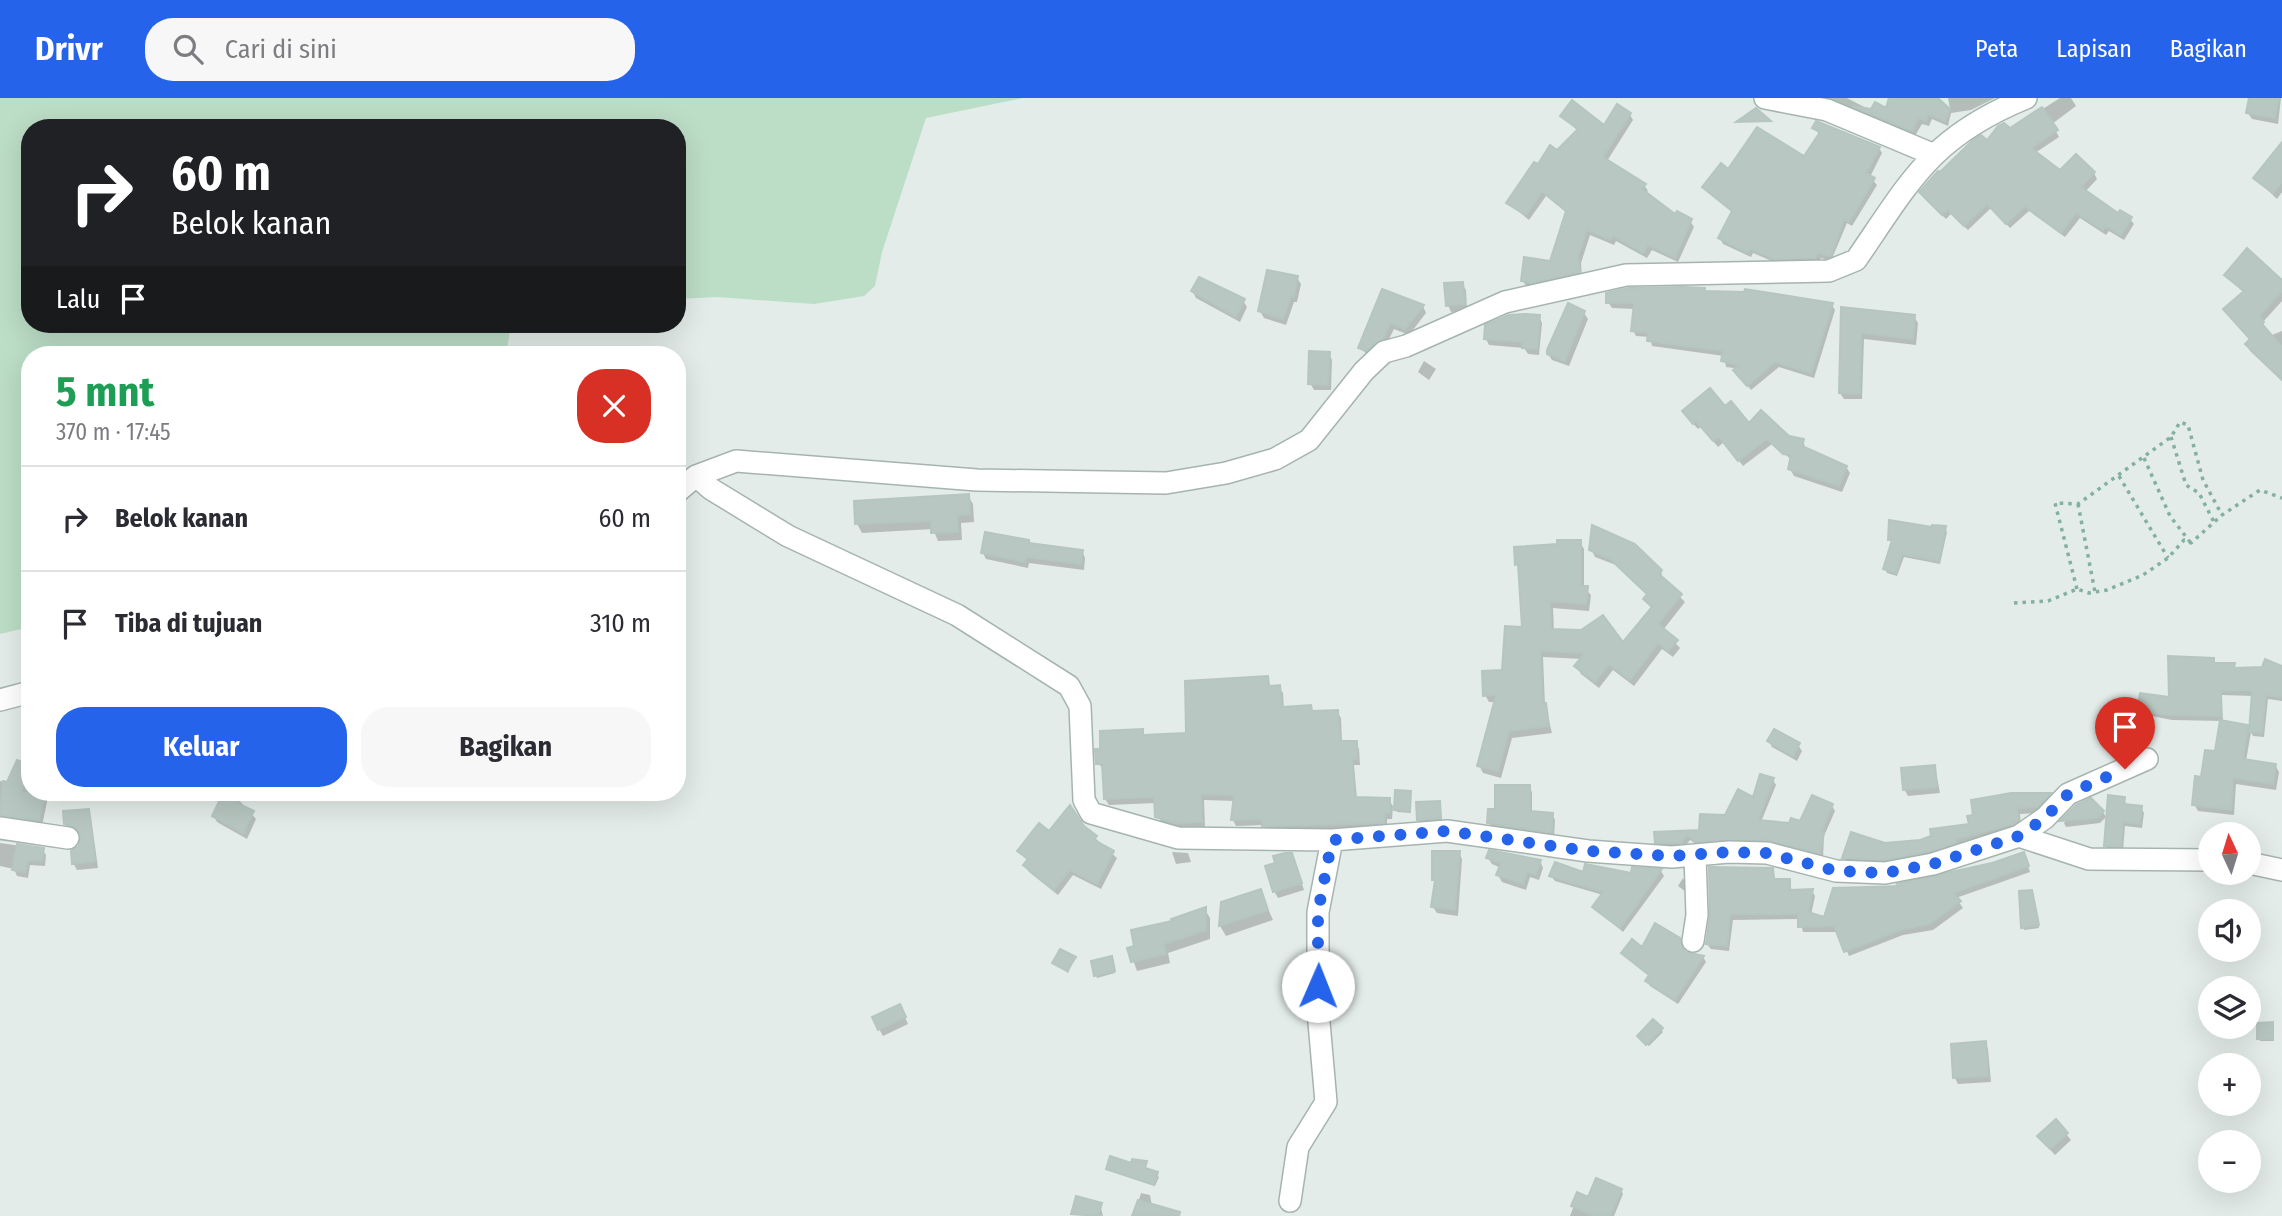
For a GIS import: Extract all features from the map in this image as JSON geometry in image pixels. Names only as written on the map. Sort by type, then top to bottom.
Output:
[{"type":"street","points":[[1765,98],[1827,110],[1931,155]]},
{"type":"street","points":[[686,484],[696,476],[736,461],[990,480],[1166,483],[1226,473],[1275,460],[1309,440],[1364,371],[1384,352],[1406,346],[1505,302],[1626,275],[1806,272],[1841,268],[1856,260],[1931,155],[1978,119],[2026,98]]},
{"type":"street","points":[[696,476],[711,489],[788,536],[957,615],[1069,686],[1080,706],[1084,800],[1091,813],[1178,838],[1332,840],[1447,831],[1588,851],[1672,856],[1767,853],[1836,871],[1885,873],[1933,864],[2019,836],[2045,818],[2068,794],[2147,760]]},
{"type":"street","points":[[0,700],[21,694]]},
{"type":"street","points":[[0,828],[68,838]]},
{"type":"street","points":[[2019,836],[2089,859],[2198,860]]},
{"type":"street","points":[[1290,1201],[1298,1147],[1326,1102],[1318,1011],[1318,912],[1332,840]]},
{"type":"street","points":[[1693,941],[1697,915],[1695,855]]},
{"type":"street","points":[[2261,866],[2282,870]]},
{"type":"path","points":[[2077,589],[2055,503],[2078,504],[2172,437],[2180,422],[2188,425],[2203,480],[2222,515]]},
{"type":"path","points":[[2172,437],[2186,485],[2199,493],[2214,522]]},
{"type":"path","points":[[2144,458],[2170,516],[2191,543]]},
{"type":"path","points":[[2119,476],[2168,558]]},
{"type":"path","points":[[2191,543],[2222,515],[2260,490],[2282,498]]},
{"type":"path","points":[[2078,504],[2095,592]]},
{"type":"path","points":[[2014,603],[2048,601],[2077,589],[2095,592],[2143,575],[2168,558],[2184,540],[2191,543]]},
{"type":"green space","points":[[0,98],[1023,98],[926,118],[882,252],[875,286],[864,296],[814,304],[717,297],[686,299],[686,119],[21,119],[21,333],[510,333],[507,346],[21,346],[21,629],[0,634]]},
{"type":"building","points":[[1889,98],[1938,98],[1950,109],[1945,121],[1928,114],[1926,121],[1918,118],[1912,131],[1852,106],[1871,109],[1875,102],[1886,108]]},
{"type":"building","points":[[2249,98],[2279,98],[2275,118],[2246,113]]},
{"type":"building","points":[[1572,100],[1604,125],[1617,104],[1631,113],[1603,157],[1646,184],[1642,189],[1675,214],[1677,211],[1692,219],[1675,258],[1648,245],[1643,253],[1613,236],[1611,240],[1587,230],[1578,256],[1580,272],[1532,283],[1521,281],[1524,257],[1550,261],[1566,211],[1542,191],[1526,215],[1506,203],[1534,162],[1538,164],[1550,145],[1557,150],[1578,129],[1560,116]]},
{"type":"building","points":[[2042,107],[2058,130],[2031,148],[2060,170],[2076,154],[2095,172],[2081,187],[2118,213],[2120,210],[2132,217],[2121,235],[2105,226],[2103,230],[2076,213],[2061,233],[2025,206],[2006,224],[1987,204],[1964,226],[1947,209],[1942,215],[1919,192],[1974,139],[1981,135],[1987,140],[1998,126],[2004,123],[2010,128]]},
{"type":"building","points":[[1756,108],[1771,121],[1736,122]]},
{"type":"building","points":[[1816,121],[1880,147],[1866,173],[1875,178],[1849,222],[1844,219],[1831,256],[1818,253],[1815,258],[1775,259],[1750,249],[1748,253],[1718,238],[1732,211],[1702,187],[1721,163],[1728,169],[1757,127],[1804,156],[1820,132],[1812,128]]},
{"type":"building","points":[[2282,142],[2282,182],[2273,193],[2253,178]]},
{"type":"building","points":[[2247,248],[2282,280],[2282,291],[2259,316],[2264,322],[2262,324],[2282,347],[2282,380],[2245,344],[2250,339],[2223,309],[2244,291],[2224,275]]},
{"type":"building","points":[[1267,270],[1298,276],[1294,297],[1291,296],[1283,319],[1258,311]]},
{"type":"building","points":[[1199,277],[1245,299],[1236,317],[1191,291]]},
{"type":"building","points":[[1463,282],[1465,304],[1446,306],[1444,283]]},
{"type":"building","points":[[1628,288],[1705,288],[1705,291],[1744,292],[1745,289],[1833,303],[1811,373],[1775,362],[1747,386],[1733,370],[1739,365],[1721,361],[1723,351],[1647,341],[1648,333],[1631,331],[1634,303],[1606,303],[1606,293]]},
{"type":"building","points":[[1382,289],[1424,305],[1405,329],[1390,323],[1383,339],[1366,351],[1358,348]]},
{"type":"building","points":[[1568,303],[1585,311],[1565,361],[1547,354],[1547,350]]},
{"type":"building","points":[[1841,307],[1915,315],[1913,339],[1861,333],[1860,394],[1839,393]]},
{"type":"building","points":[[1509,315],[1540,315],[1537,349],[1522,348],[1523,342],[1484,339],[1485,325]]},
{"type":"building","points":[[1309,351],[1330,352],[1328,385],[1308,384]]},
{"type":"building","points":[[1710,388],[1725,406],[1731,401],[1749,423],[1761,410],[1789,436],[1804,439],[1802,446],[1847,466],[1839,486],[1788,469],[1791,455],[1783,454],[1767,439],[1738,461],[1719,437],[1713,441],[1696,421],[1693,424],[1682,411]]},
{"type":"building","points":[[969,494],[970,514],[957,515],[958,532],[931,533],[931,521],[855,524],[854,501]]},
{"type":"building","points":[[1889,520],[1932,527],[1946,526],[1939,561],[1902,554],[1896,573],[1883,569],[1892,540],[1888,540]]},
{"type":"building","points":[[1592,525],[1635,544],[1662,570],[1659,574],[1682,594],[1658,624],[1678,640],[1668,651],[1658,643],[1630,680],[1609,664],[1595,682],[1574,666],[1585,653],[1540,651],[1543,703],[1546,703],[1549,726],[1509,731],[1498,771],[1477,766],[1496,695],[1483,696],[1482,671],[1502,670],[1505,626],[1522,627],[1518,564],[1515,565],[1514,547],[1557,544],[1557,540],[1581,540],[1581,586],[1588,586],[1586,604],[1550,601],[1551,629],[1581,630],[1603,615],[1623,642],[1652,607],[1643,599],[1647,594],[1610,559],[1589,550]]},
{"type":"building","points":[[985,532],[1029,540],[1029,543],[1083,550],[1081,564],[1026,557],[1025,562],[981,553]]},
{"type":"building","points":[[2168,656],[2214,658],[2214,663],[2235,663],[2234,668],[2262,667],[2265,659],[2282,666],[2282,697],[2266,695],[2262,733],[2249,732],[2252,692],[2249,690],[2221,691],[2221,716],[2168,715],[2137,710],[2140,693],[2169,697]]},
{"type":"building","points":[[1268,676],[1269,686],[1280,685],[1282,707],[1311,705],[1312,711],[1338,710],[1340,741],[1357,741],[1357,759],[1352,759],[1355,797],[1390,798],[1390,813],[1385,813],[1384,823],[1262,826],[1262,819],[1231,820],[1234,795],[1201,794],[1202,822],[1175,823],[1155,817],[1154,797],[1104,799],[1102,764],[1096,764],[1095,749],[1100,749],[1100,731],[1143,729],[1143,735],[1186,733],[1185,681]]},
{"type":"building","points":[[2220,720],[2248,725],[2243,759],[2276,764],[2273,784],[2233,778],[2231,810],[2192,805],[2195,776],[2201,777],[2205,750],[2215,751]]},
{"type":"building","points":[[1774,729],[1800,743],[1793,756],[1767,741]]},
{"type":"building","points":[[17,760],[21,762],[21,801],[43,801],[39,820],[0,815],[3,781],[7,782]]},
{"type":"building","points":[[1935,765],[1937,787],[1903,790],[1901,768]]},
{"type":"building","points":[[1760,774],[1774,778],[1758,820],[1789,823],[1791,818],[1800,821],[1812,795],[1833,804],[1821,832],[1824,833],[1820,853],[1767,840],[1697,842],[1687,835],[1681,843],[1655,843],[1654,832],[1699,830],[1700,814],[1725,815],[1738,789],[1753,797]]},
{"type":"building","points":[[1495,785],[1530,785],[1530,811],[1553,813],[1552,833],[1487,823],[1488,809],[1495,809]]},
{"type":"building","points":[[1395,790],[1411,791],[1410,811],[1394,810]]},
{"type":"building","points":[[2011,793],[2051,793],[2037,807],[2017,808],[2019,820],[2013,824],[1956,839],[1956,843],[1884,860],[1842,858],[1851,832],[1885,843],[1920,840],[1931,836],[1930,829],[1969,824],[1967,816],[1973,815],[1971,800]]},
{"type":"building","points":[[2108,795],[2125,797],[2124,804],[2142,806],[2140,824],[2123,822],[2121,846],[2104,846]]},
{"type":"building","points":[[2091,798],[2104,811],[2097,818],[2060,821],[2076,805]]},
{"type":"building","points":[[219,801],[238,801],[237,803],[254,811],[243,833],[212,816]]},
{"type":"building","points":[[1440,801],[1441,818],[1417,820],[1416,802]]},
{"type":"building","points":[[1070,805],[1084,826],[1097,836],[1094,840],[1114,851],[1097,884],[1070,870],[1054,890],[1023,865],[1028,859],[1017,851],[1039,823],[1049,831]]},
{"type":"building","points":[[89,809],[95,861],[72,864],[71,851],[79,846],[80,834],[76,827],[64,824],[63,811]]},
{"type":"building","points":[[17,844],[44,848],[42,861],[28,860],[25,872],[12,870]]},
{"type":"building","points":[[1489,850],[1541,860],[1536,875],[1527,872],[1523,884],[1496,875],[1501,863],[1486,858]]},
{"type":"building","points":[[1432,851],[1460,851],[1455,910],[1431,907],[1435,880],[1432,880]]},
{"type":"building","points":[[2024,852],[2029,866],[1953,893],[1961,901],[1929,924],[1900,930],[1844,952],[1834,926],[1798,927],[1798,914],[1730,914],[1727,946],[1706,944],[1710,915],[1709,867],[1773,868],[1774,879],[1790,879],[1790,890],[1813,889],[1808,912],[1824,917],[1833,888],[1904,886],[1896,884],[1992,863]]},
{"type":"building","points":[[1292,853],[1302,883],[1273,892],[1265,866],[1275,863],[1273,856]]},
{"type":"building","points":[[1555,862],[1583,872],[1585,864],[1631,873],[1632,867],[1662,869],[1620,928],[1592,907],[1603,892],[1549,876]]},
{"type":"building","points":[[1261,889],[1268,910],[1219,926],[1221,902]]},
{"type":"building","points":[[2032,890],[2039,925],[2021,928],[2019,891]]},
{"type":"building","points":[[1206,907],[1206,930],[1164,944],[1166,954],[1131,962],[1127,948],[1134,946],[1131,930],[1172,921],[1171,919]]},
{"type":"building","points":[[1655,923],[1680,938],[1685,952],[1704,956],[1675,1000],[1645,981],[1649,975],[1621,953],[1632,939],[1642,947]]},
{"type":"building","points":[[1060,949],[1076,957],[1067,971],[1052,963]]},
{"type":"building","points":[[1112,956],[1115,971],[1094,976],[1091,961]]},
{"type":"building","points":[[900,1004],[906,1017],[878,1030],[872,1017]]},
{"type":"building","points":[[1653,1019],[1663,1028],[1646,1045],[1637,1036]]},
{"type":"building","points":[[2273,1022],[2273,1039],[2261,1039],[2261,1023]]},
{"type":"building","points":[[1986,1041],[1988,1076],[1953,1078],[1951,1044]]},
{"type":"building","points":[[2056,1119],[2068,1133],[2050,1149],[2037,1136]]},
{"type":"building","points":[[1110,1156],[1131,1163],[1132,1159],[1147,1161],[1145,1168],[1158,1172],[1154,1185],[1106,1169]]},
{"type":"building","points":[[1596,1178],[1622,1189],[1610,1216],[1595,1216],[1571,1206],[1577,1192],[1588,1197]]},
{"type":"building","points":[[1076,1196],[1102,1203],[1098,1216],[1071,1214]]},
{"type":"building","points":[[1138,1200],[1180,1212],[1179,1216],[1132,1216]]},
{"type":"route","points":[[1318,986],[1318,912],[1332,840],[1447,831],[1519,839],[1588,851],[1672,856],[1730,852],[1767,853],[1836,871],[1885,873],[1933,864],[2019,836],[2045,818],[2068,794],[2125,769]]}]
